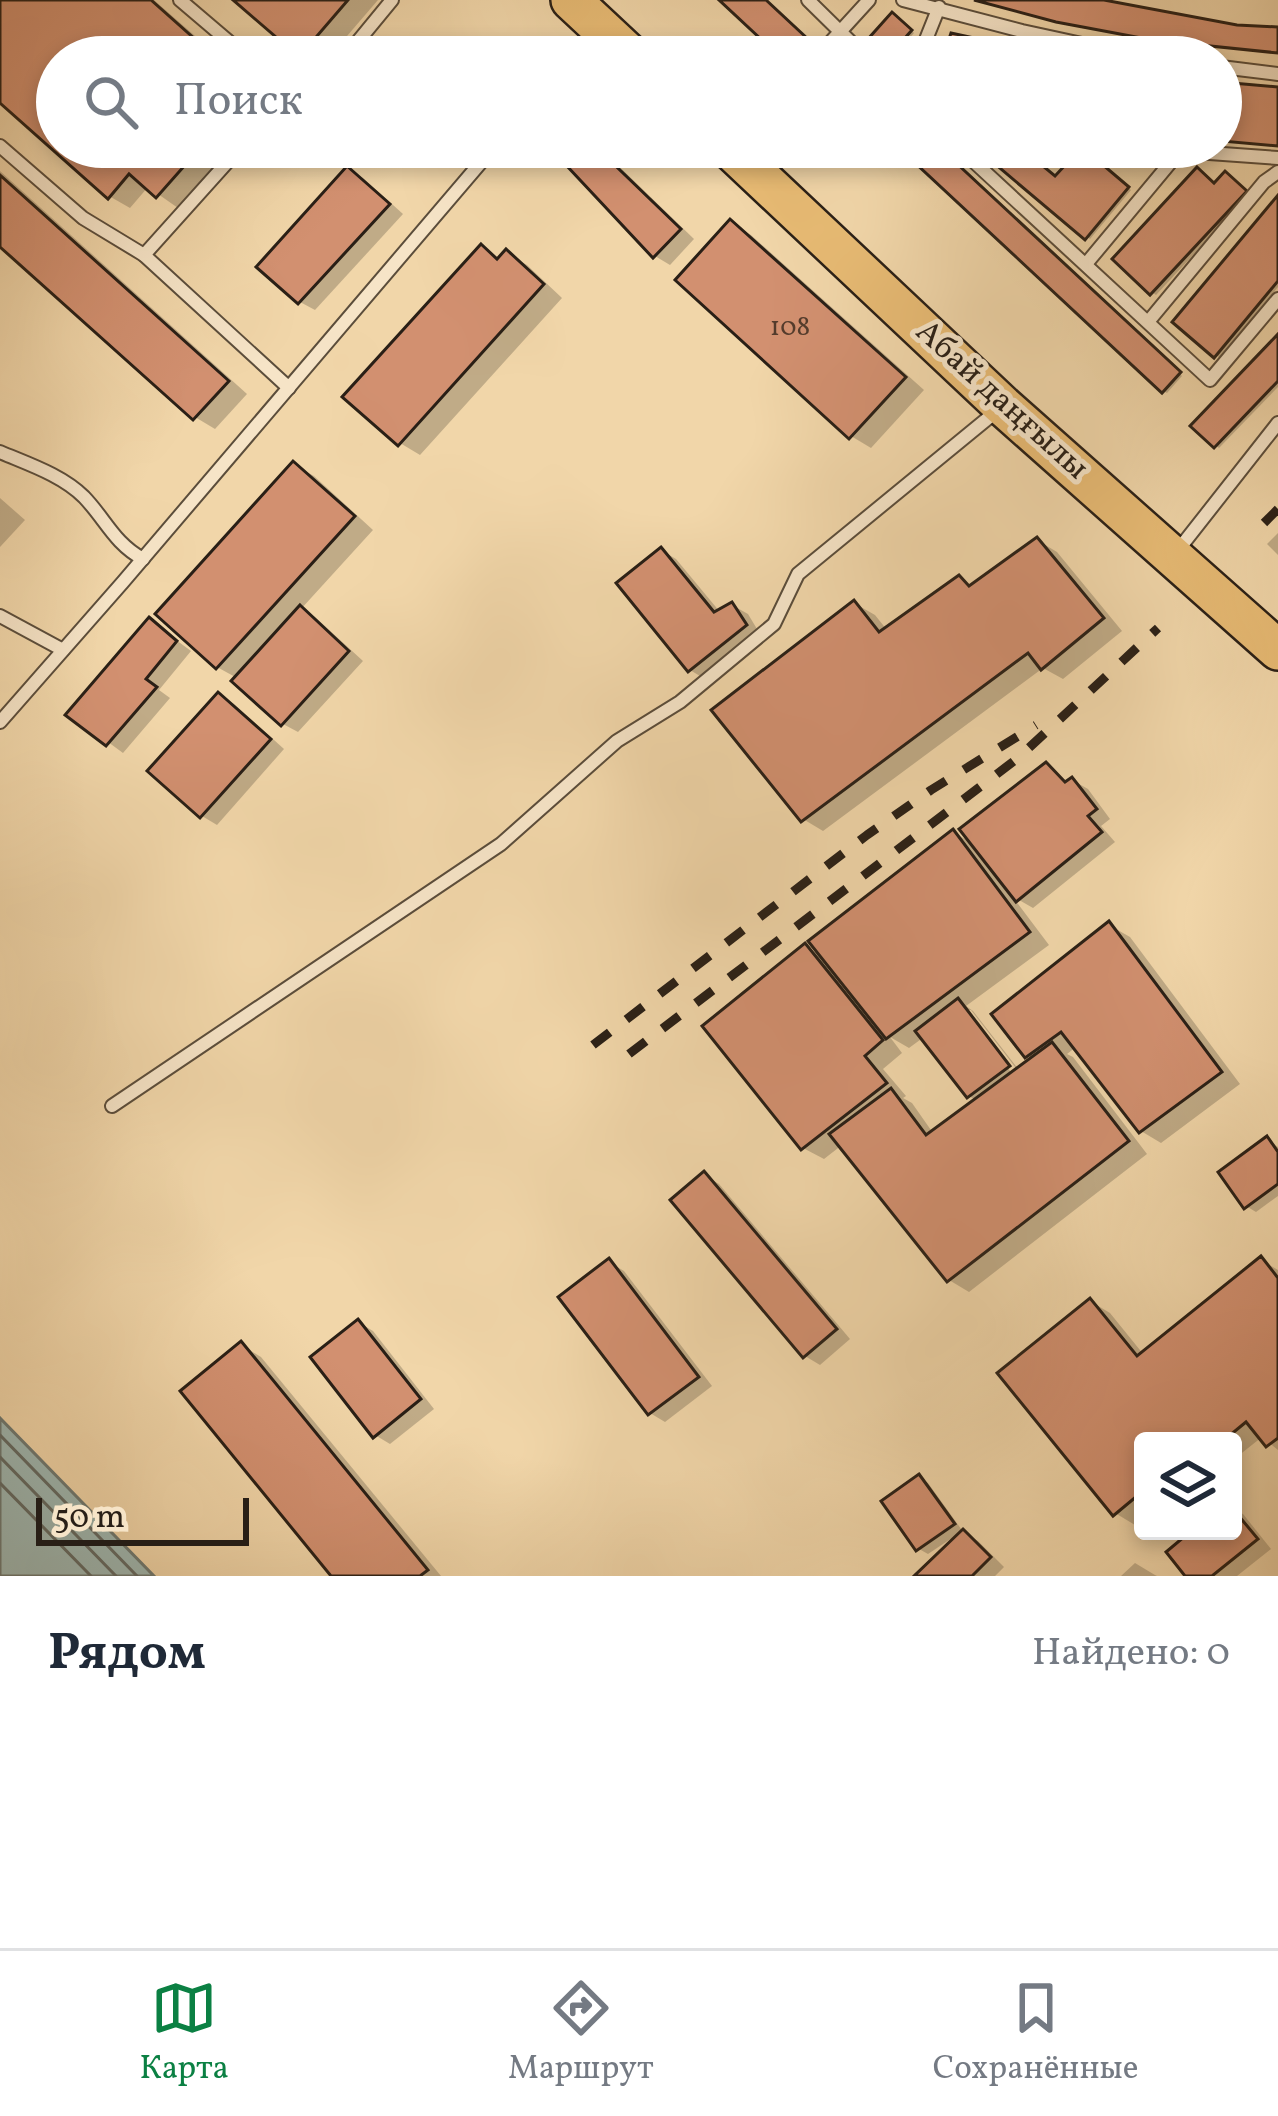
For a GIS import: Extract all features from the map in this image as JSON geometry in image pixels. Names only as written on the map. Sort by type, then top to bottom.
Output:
[{"type":"main road","points":[[584,13],[609,36]]},
{"type":"main road","name":"Абай даңғылы","points":[[756,168],[1003,406],[1278,650]]},
{"type":"lane","points":[[180,0],[222,36]]},
{"type":"lane","points":[[362,36],[392,0]]},
{"type":"lane","points":[[808,0],[844,36]]},
{"type":"lane","points":[[835,36],[869,0]]},
{"type":"lane","points":[[903,0],[1045,36]]},
{"type":"lane","points":[[928,36],[939,8]]},
{"type":"lane","points":[[1242,70],[1278,74]]},
{"type":"lane","points":[[0,146],[83,218],[144,255],[289,388]]},
{"type":"lane","points":[[1242,156],[1278,158]]},
{"type":"lane","points":[[144,255],[222,168]]},
{"type":"lane","points":[[0,722],[476,168]]},
{"type":"lane","points":[[981,168],[1210,380],[1278,298]]},
{"type":"lane","points":[[1086,265],[1167,168]]},
{"type":"lane","points":[[1148,322],[1264,182],[1278,172]]},
{"type":"lane","points":[[112,1106],[501,844],[617,741],[680,702],[774,624],[798,574],[1003,406]]},
{"type":"lane","points":[[1174,555],[1278,423]]},
{"type":"lane","points":[[0,452],[81,494],[124,548],[143,559]]},
{"type":"lane","points":[[0,616],[63,650]]},
{"type":"water","points":[[0,1418],[154,1576],[0,1576]]},
{"type":"building","points":[[0,0],[151,0],[191,36],[36,36],[36,135],[0,103]]},
{"type":"building","points":[[233,0],[348,0],[317,36],[275,36]]},
{"type":"building","points":[[719,0],[766,0],[805,36],[758,36]]},
{"type":"building","points":[[974,0],[1104,0],[1237,25],[1278,27],[1278,53],[1242,49],[1242,36],[1131,36]]},
{"type":"building","points":[[892,12],[912,30],[907,36],[871,36]]},
{"type":"building","points":[[1242,84],[1278,87],[1278,146],[1242,143]]},
{"type":"building","points":[[73,168],[182,168],[156,198],[129,174],[108,199]]},
{"type":"building","points":[[345,168],[390,204],[298,304],[256,267]]},
{"type":"building","points":[[569,168],[618,168],[681,229],[653,258]]},
{"type":"building","points":[[921,168],[962,168],[1181,372],[1162,393]]},
{"type":"building","points":[[1000,168],[1045,168],[1055,176],[1062,168],[1107,168],[1129,187],[1085,240]]},
{"type":"building","points":[[1196,168],[1214,183],[1225,171],[1247,191],[1150,295],[1112,259]]},
{"type":"building","points":[[0,175],[229,381],[193,420],[0,247]]},
{"type":"building","points":[[1278,195],[1278,281],[1214,358],[1172,322]]},
{"type":"building","points":[[730,219],[906,377],[849,439],[675,280]]},
{"type":"building","points":[[481,244],[497,259],[506,249],[544,284],[398,446],[342,397]]},
{"type":"building","points":[[1278,334],[1278,381],[1214,448],[1190,426]]},
{"type":"building","points":[[293,461],[355,516],[216,669],[155,614]]},
{"type":"building","points":[[1037,537],[1104,618],[1041,670],[1028,653],[801,822],[711,710],[854,600],[879,632],[959,575],[969,586]]},
{"type":"building","points":[[661,547],[714,612],[732,602],[747,625],[688,672],[616,583]]},
{"type":"building","points":[[300,605],[349,651],[281,726],[231,681]]},
{"type":"building","points":[[149,617],[177,641],[146,679],[157,687],[106,746],[65,715]]},
{"type":"building","points":[[218,692],[271,739],[200,818],[147,771]]},
{"type":"building","points":[[1046,762],[1065,782],[1072,777],[1097,809],[1088,816],[1102,832],[1016,902],[959,829]]},
{"type":"building","points":[[953,829],[1030,932],[886,1039],[808,941]]},
{"type":"building","points":[[1109,921],[1222,1072],[1139,1133],[1061,1032],[1025,1058],[991,1014]]},
{"type":"building","points":[[805,943],[883,1040],[865,1056],[887,1083],[801,1150],[702,1026]]},
{"type":"building","points":[[958,998],[1010,1066],[967,1098],[915,1031]]},
{"type":"building","points":[[1052,1042],[1129,1141],[947,1282],[829,1134],[891,1088],[926,1135]]},
{"type":"building","points":[[1267,1136],[1278,1152],[1278,1184],[1244,1209],[1218,1172]]},
{"type":"building","points":[[704,1171],[837,1329],[803,1358],[670,1200]]},
{"type":"building","points":[[1261,1256],[1278,1278],[1278,1438],[1266,1447],[1246,1422],[1234,1432],[1134,1432],[1134,1498],[1113,1516],[997,1373],[1090,1298],[1137,1356]]},
{"type":"building","points":[[609,1258],[699,1377],[648,1415],[558,1297]]},
{"type":"building","points":[[358,1319],[421,1399],[373,1438],[310,1357]]},
{"type":"building","points":[[241,1341],[428,1570],[420,1576],[331,1576],[180,1391]]},
{"type":"building","points":[[919,1474],[955,1524],[916,1551],[881,1501]]},
{"type":"building","points":[[1242,1520],[1258,1539],[1212,1576],[1185,1576],[1166,1552],[1180,1540],[1242,1540]]},
{"type":"building","points":[[963,1529],[991,1557],[972,1576],[914,1576]]},
{"type":"railway","points":[[1264,523],[1278,509]]},
{"type":"railway","points":[[629,1054],[1018,758],[1158,628]]},
{"type":"railway","points":[[593,1045],[867,835],[1036,725]]}]
